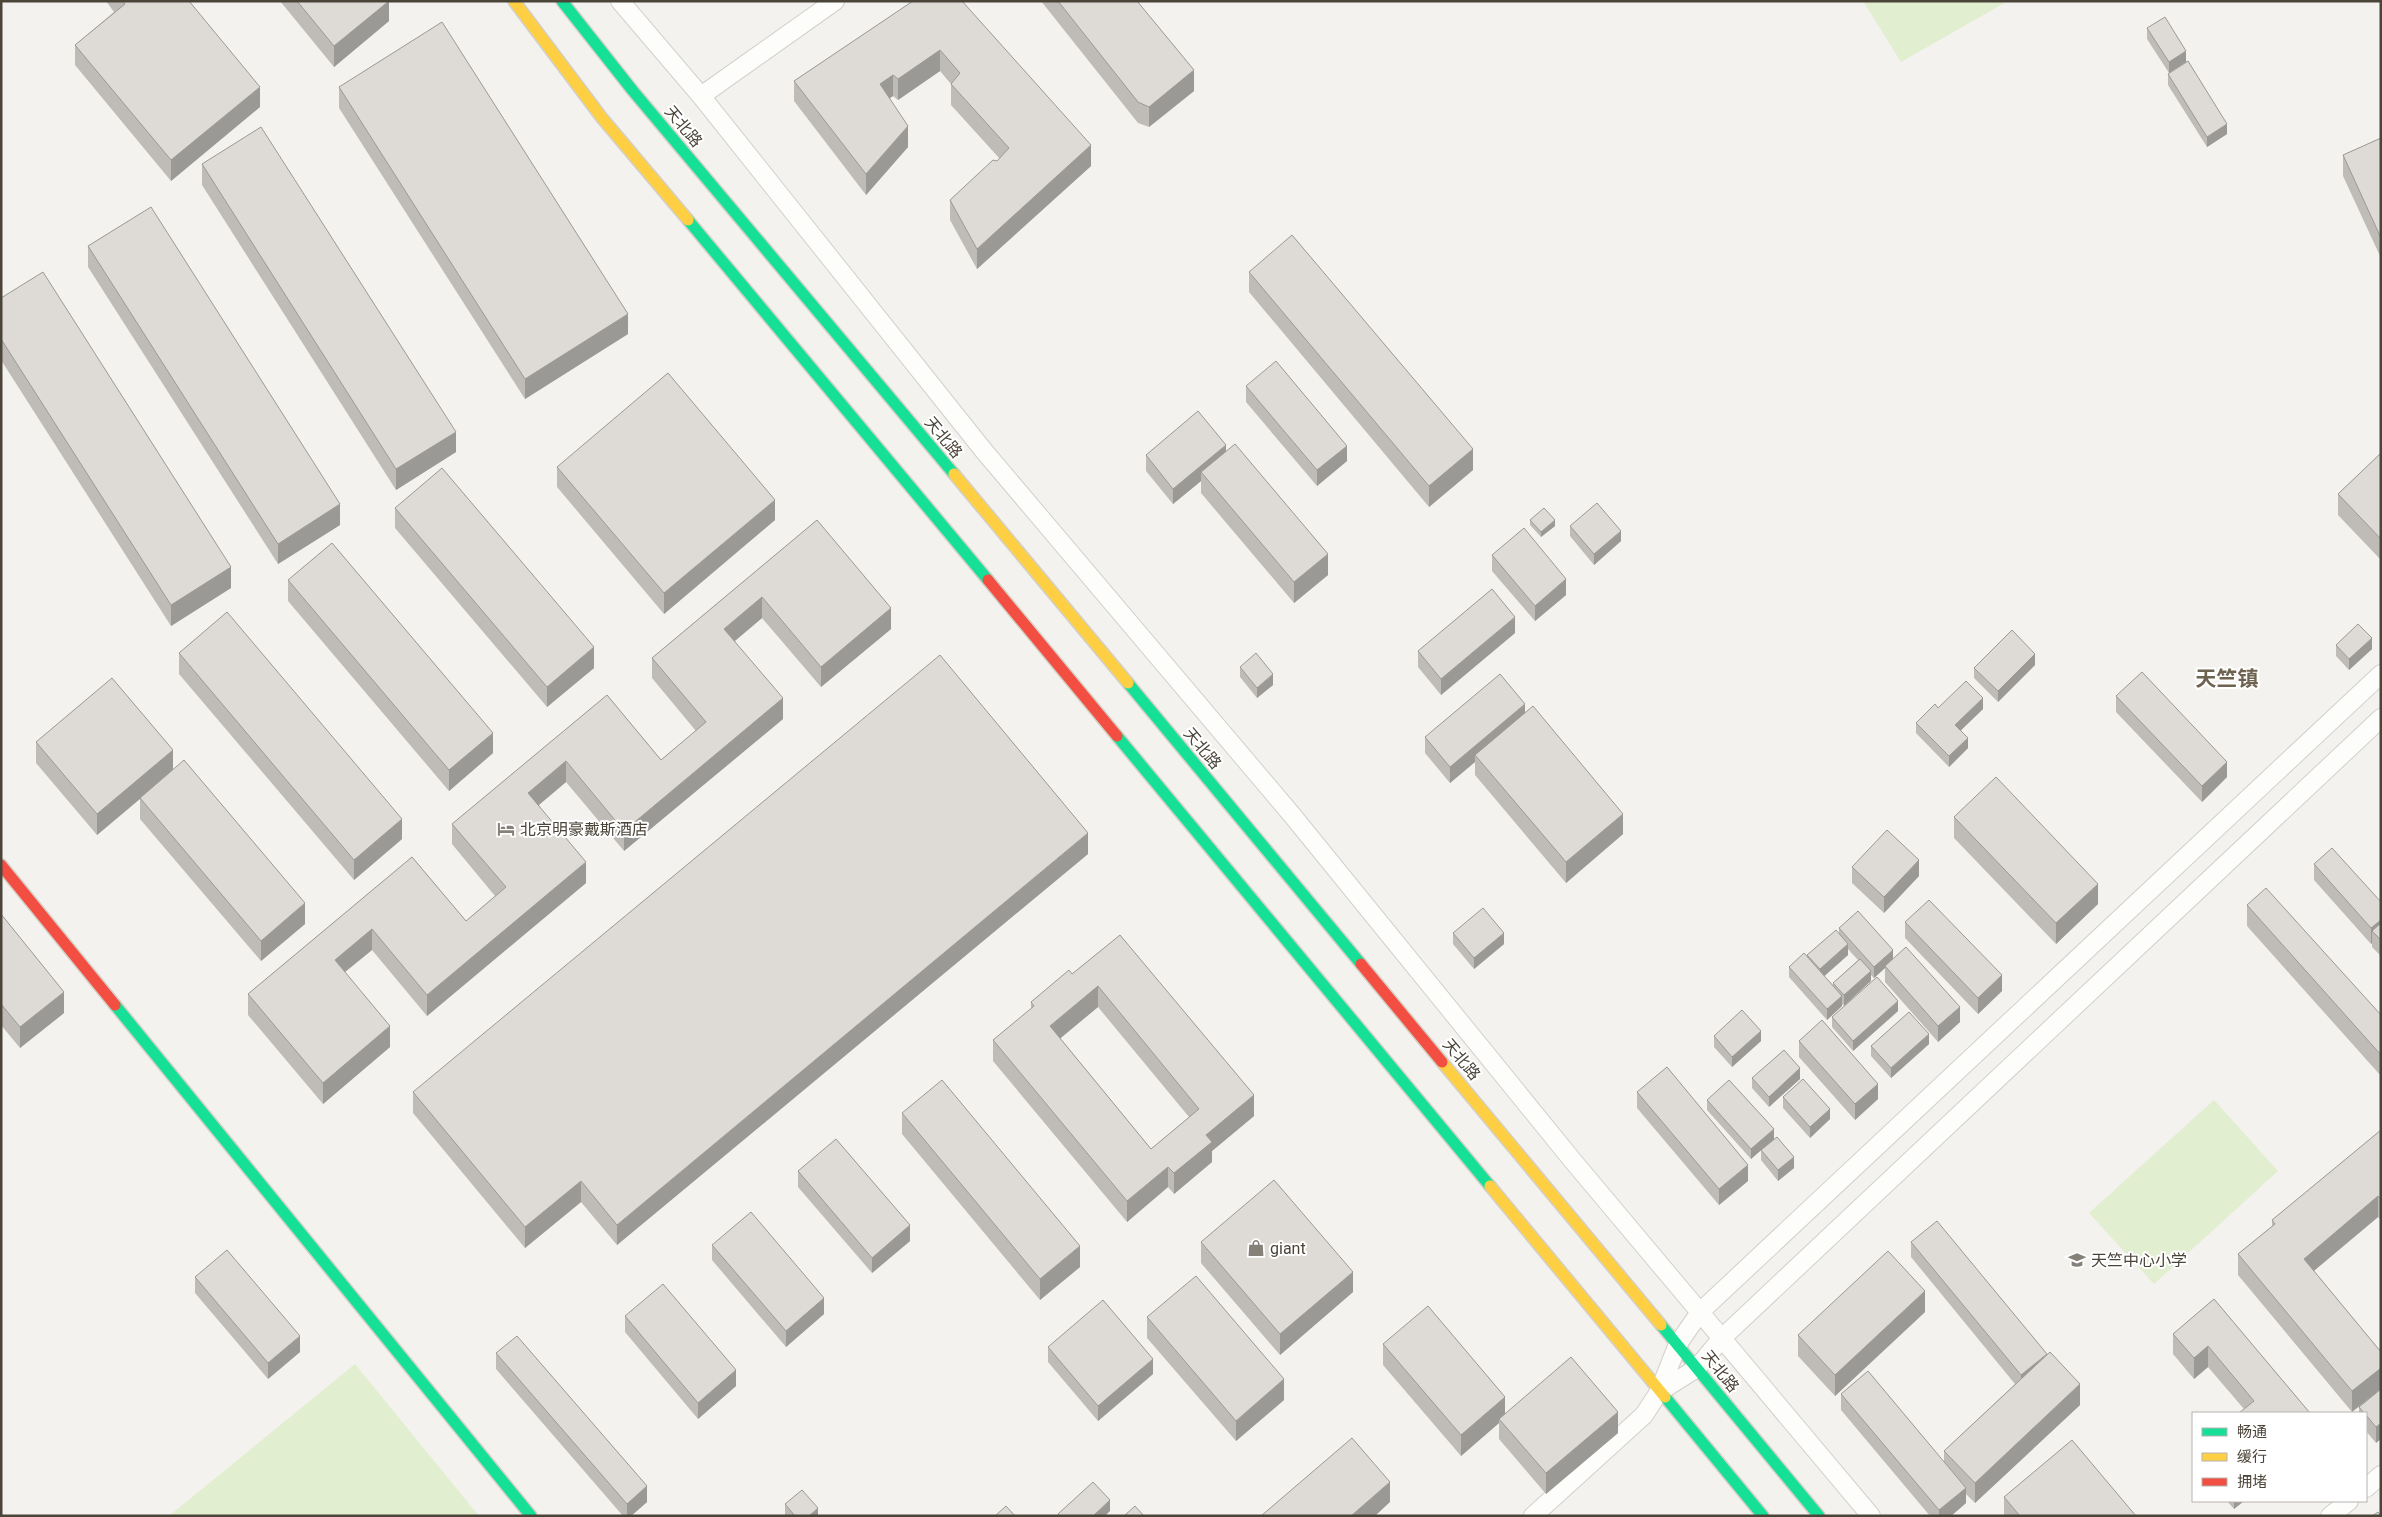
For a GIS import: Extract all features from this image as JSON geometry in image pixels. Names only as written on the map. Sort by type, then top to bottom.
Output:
[{"type":"main road","points":[[514,1],[602,118],[755,298],[1763,1516]]},
{"type":"main road","name":"天北路","points":[[562,1],[633,91],[788,274],[1819,1516]]},
{"type":"main road","points":[[1,865],[531,1516]]},
{"type":"street","points":[[620,1],[701,96],[984,451],[1292,815],[1573,1161],[1871,1516]]},
{"type":"street","points":[[701,96],[835,1]]},
{"type":"street","points":[[1533,1516],[1644,1415],[1659,1392],[1678,1344],[1700,1312],[2381,674]]},
{"type":"street","points":[[1659,1392],[1697,1368],[1722,1338],[2381,718]]},
{"type":"street","points":[[2367,1487],[2381,1475]]},
{"type":"street","points":[[2330,1516],[2348,1502]]},
{"type":"green space","points":[[1863,1],[2008,1],[1901,62]]},
{"type":"green space","points":[[2214,1100],[2278,1171],[2154,1284],[2089,1213]]},
{"type":"green space","points":[[355,1364],[479,1516],[169,1516]]},
{"type":"building","points":[[123,1],[189,1],[260,87],[171,160],[75,45],[125,4]]},
{"type":"building","points":[[297,1],[389,1],[334,46]]},
{"type":"building","points":[[913,1],[962,1],[1091,145],[977,249],[950,200],[993,160],[997,161],[1009,148],[951,84],[960,73],[940,50],[898,79],[893,75],[880,84],[908,126],[866,174],[794,81]]},
{"type":"building","points":[[1058,1],[1137,1],[1194,70],[1149,107],[1138,102]]},
{"type":"building","points":[[2165,17],[2186,51],[2169,62],[2147,28]]},
{"type":"building","points":[[442,22],[628,314],[525,379],[339,87]]},
{"type":"building","points":[[2188,61],[2227,124],[2207,137],[2168,74]]},
{"type":"building","points":[[261,127],[456,432],[396,469],[202,164]]},
{"type":"building","points":[[2381,138],[2381,238],[2343,155]]},
{"type":"building","points":[[151,207],[340,504],[278,544],[88,246]]},
{"type":"building","points":[[1292,235],[1473,449],[1429,486],[1249,272]]},
{"type":"building","points":[[43,272],[231,567],[171,605],[1,339],[1,298]]},
{"type":"building","points":[[1276,361],[1347,446],[1317,470],[1246,386]]},
{"type":"building","points":[[668,373],[775,500],[664,593],[557,467]]},
{"type":"building","points":[[1198,411],[1226,445],[1173,489],[1146,455]]},
{"type":"building","points":[[1235,444],[1328,554],[1294,582],[1201,472]]},
{"type":"building","points":[[2381,453],[2381,539],[2338,494]]},
{"type":"building","points":[[442,468],[594,647],[547,687],[395,508]]},
{"type":"building","points":[[1597,503],[1621,531],[1594,554],[1570,526]]},
{"type":"building","points":[[1544,508],[1555,520],[1541,532],[1530,520]]},
{"type":"building","name":"北京明豪戴斯酒店","points":[[817,520],[891,608],[821,667],[762,597],[724,629],[783,698],[624,831],[566,761],[528,793],[586,862],[427,995],[372,929],[335,960],[390,1026],[323,1083],[248,994],[412,857],[466,921],[506,887],[452,824],[607,695],[661,760],[706,722],[652,658]]},
{"type":"building","points":[[1524,528],[1566,579],[1535,606],[1492,555]]},
{"type":"building","points":[[332,543],[493,733],[449,770],[288,580]]},
{"type":"building","points":[[1492,589],[1515,617],[1441,679],[1418,651]]},
{"type":"building","points":[[227,612],[402,819],[354,860],[179,653]]},
{"type":"building","points":[[2358,624],[2372,638],[2349,659],[2336,645]]},
{"type":"building","points":[[2012,630],[2035,654],[1998,691],[1974,668]]},
{"type":"building","points":[[1256,653],[1273,674],[1257,688],[1240,667]]},
{"type":"building","points":[[940,655],[1088,833],[617,1225],[581,1181],[525,1227],[413,1092]]},
{"type":"building","points":[[2142,672],[2227,762],[2202,786],[2116,696]]},
{"type":"building","points":[[1500,674],[1525,704],[1450,767],[1425,737]]},
{"type":"building","points":[[112,678],[173,750],[97,814],[36,742]]},
{"type":"building","points":[[1966,681],[1983,698],[1955,725],[1968,738],[1949,756],[1916,723],[1935,704],[1938,708]]},
{"type":"building","points":[[1533,706],[1623,814],[1566,862],[1475,755]]},
{"type":"building","points":[[184,760],[305,903],[261,941],[140,798]]},
{"type":"building","points":[[1996,777],[2098,884],[2056,923],[1954,817]]},
{"type":"building","points":[[1887,830],[1919,860],[1884,897],[1852,867]]},
{"type":"building","points":[[2332,848],[2381,902],[2381,920],[2371,928],[2314,864]]},
{"type":"building","points":[[2266,888],[2381,1015],[2381,1055],[2247,905]]},
{"type":"building","points":[[1929,900],[2002,975],[1978,998],[1905,922]]},
{"type":"building","points":[[1483,908],[1504,933],[1474,958],[1453,933]]},
{"type":"building","points":[[1858,911],[1893,950],[1874,967],[1839,928]]},
{"type":"building","points":[[1,914],[64,992],[20,1027],[1,1004]]},
{"type":"building","points":[[2381,923],[2381,940],[2372,931]]},
{"type":"building","points":[[1836,930],[1848,944],[1820,969],[1807,955]]},
{"type":"building","points":[[1120,935],[1254,1095],[1206,1135],[1212,1142],[1174,1173],[1168,1167],[1127,1201],[993,1040],[1034,1006],[1031,1002],[1069,970],[1072,974]],"holes":[[[1098,986],[1199,1109],[1151,1149],[1050,1026]]]},
{"type":"building","points":[[1906,947],[1960,1007],[1938,1026],[1885,966]]},
{"type":"building","points":[[1804,953],[1842,996],[1827,1009],[1789,967]]},
{"type":"building","points":[[1860,959],[1871,971],[1844,995],[1833,983]]},
{"type":"building","points":[[1877,977],[1898,1001],[1853,1041],[1832,1017]]},
{"type":"building","points":[[1742,1010],[1761,1031],[1732,1057],[1714,1036]]},
{"type":"building","points":[[1909,1012],[1929,1034],[1891,1068],[1871,1046]]},
{"type":"building","points":[[1822,1020],[1878,1084],[1855,1104],[1799,1041]]},
{"type":"building","points":[[1784,1050],[1800,1068],[1769,1097],[1752,1078]]},
{"type":"building","points":[[1667,1067],[1748,1165],[1719,1189],[1637,1092]]},
{"type":"building","points":[[1803,1079],[1830,1109],[1810,1127],[1783,1097]]},
{"type":"building","points":[[942,1080],[1080,1246],[1040,1279],[902,1113]]},
{"type":"building","points":[[1729,1080],[1774,1129],[1751,1149],[1707,1100]]},
{"type":"building","points":[[2381,1130],[2381,1199],[2378,1196],[2304,1259],[2381,1352],[2381,1368],[2352,1391],[2238,1254],[2275,1224],[2272,1220]]},
{"type":"building","points":[[1777,1137],[1794,1157],[1778,1170],[1761,1150]]},
{"type":"building","points":[[836,1139],[910,1225],[872,1258],[798,1171]]},
{"type":"building","points":[[1274,1180],[1353,1272],[1280,1334],[1201,1242]]},
{"type":"building","points":[[751,1212],[824,1298],[786,1331],[712,1245]]},
{"type":"building","points":[[1937,1221],[2047,1354],[2021,1375],[1911,1242]]},
{"type":"building","points":[[227,1250],[300,1336],[268,1363],[195,1277]]},
{"type":"building","points":[[1888,1251],[1925,1291],[1835,1375],[1798,1335]]},
{"type":"building","points":[[1196,1276],[1284,1379],[1236,1421],[1147,1317]]},
{"type":"building","points":[[663,1284],[736,1370],[698,1403],[625,1316]]},
{"type":"building","points":[[2214,1299],[2309,1412],[2240,1412],[2254,1401],[2208,1346],[2194,1358],[2173,1334]]},
{"type":"building","points":[[1103,1300],[1153,1359],[1098,1406],[1048,1347]]},
{"type":"building","points":[[1428,1306],[1505,1397],[1461,1435],[1383,1344]]},
{"type":"building","points":[[517,1336],[647,1486],[627,1504],[496,1353]]},
{"type":"building","points":[[2050,1352],[2080,1384],[1975,1483],[1944,1451]]},
{"type":"building","points":[[1571,1357],[1618,1412],[1546,1473],[1499,1419]]},
{"type":"building","points":[[1868,1371],[1966,1488],[1939,1510],[1841,1394]]},
{"type":"building","points":[[2381,1389],[2381,1423],[2376,1427],[2367,1416],[2367,1412],[2363,1412],[2359,1407]]},
{"type":"building","points":[[1352,1438],[1390,1482],[1351,1516],[1261,1516]]},
{"type":"building","points":[[2072,1440],[2136,1516],[2020,1516],[2004,1497]]},
{"type":"building","points":[[1093,1482],[1110,1500],[1093,1516],[1059,1516],[1058,1514]]},
{"type":"building","points":[[802,1490],[818,1508],[809,1516],[795,1516],[785,1504]]},
{"type":"building","points":[[1006,1506],[1015,1516],[995,1516]]},
{"type":"building","points":[[1135,1506],[1144,1516],[1124,1516]]},
{"type":"building","points":[[2378,1512],[2381,1516],[2372,1516]]},
{"type":"traffic: fast","points":[[562,1],[633,91],[954,474]]},
{"type":"traffic: fast","points":[[688,220],[988,580]]},
{"type":"traffic: fast","points":[[1128,683],[1361,964]]},
{"type":"traffic: fast","points":[[1117,736],[1490,1186]]},
{"type":"traffic: fast","points":[[115,1005],[531,1516]]},
{"type":"traffic: fast","points":[[1661,1325],[1819,1516]]},
{"type":"traffic: fast","points":[[1665,1397],[1763,1516]]},
{"type":"traffic: slow","points":[[514,1],[602,118],[688,220]]},
{"type":"traffic: slow","points":[[954,474],[1128,683]]},
{"type":"traffic: slow","points":[[1442,1062],[1661,1325]]},
{"type":"traffic: slow","points":[[1490,1186],[1665,1397]]},
{"type":"traffic: jam","points":[[988,580],[1117,736]]},
{"type":"traffic: jam","points":[[1,865],[115,1005]]},
{"type":"traffic: jam","points":[[1361,964],[1442,1062]]},
{"type":"place","name":"北京明豪戴斯酒店","points":[[506,829]]},
{"type":"place","name":"giant","points":[[1256,1248]]},
{"type":"place","name":"天竺中心小学","points":[[2077,1260]]},
{"type":"district","name":"天竺镇","points":[[2227,679]]}]
